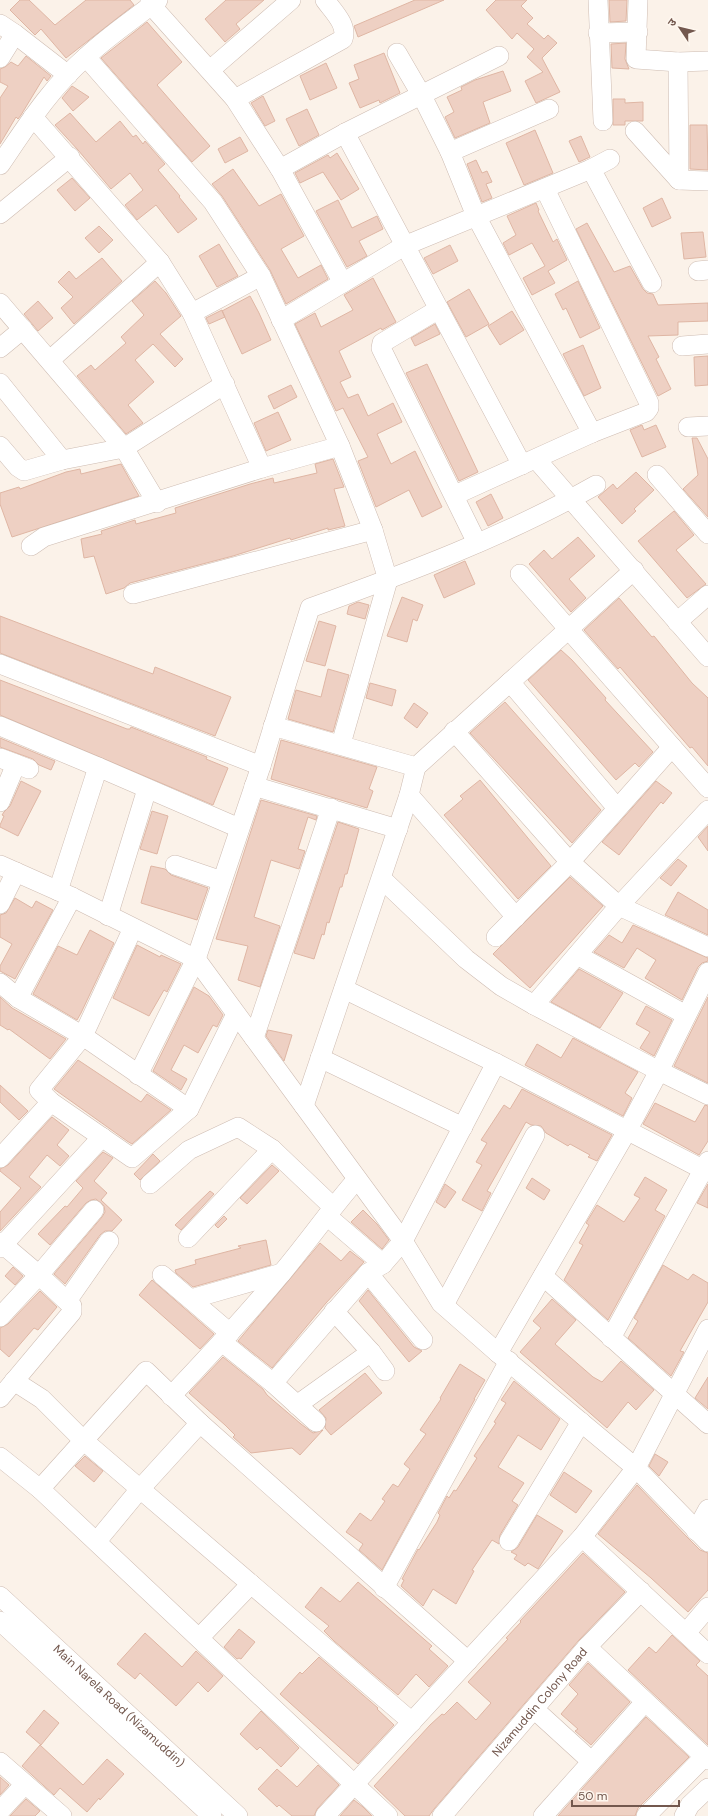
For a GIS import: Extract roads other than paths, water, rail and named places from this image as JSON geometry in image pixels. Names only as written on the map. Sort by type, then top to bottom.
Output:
[{"type":"street","points":[[210,70],[291,0]]},
{"type":"street","points":[[235,99],[343,39],[345,33],[344,27],[325,0]]},
{"type":"street","points":[[598,0],[598,33],[603,121]]},
{"type":"street","points":[[638,0],[636,59],[678,62],[708,61]]},
{"type":"street","points":[[0,165],[33,117],[68,75],[86,57],[153,2],[235,99],[280,169],[344,283]]},
{"type":"street","points":[[0,58],[8,29],[68,75]]},
{"type":"street","points":[[598,33],[638,32]]},
{"type":"street","points":[[397,53],[422,96],[450,152],[476,216],[592,433]]},
{"type":"street","points":[[280,169],[345,133],[422,96],[499,56]]},
{"type":"street","points":[[86,57],[213,202],[261,276],[340,446],[374,530],[388,580],[341,744]]},
{"type":"street","points":[[678,62],[679,180]]},
{"type":"street","points":[[450,152],[548,109]]},
{"type":"street","points":[[33,117],[70,157],[160,262],[192,313],[262,468]]},
{"type":"street","points":[[635,132],[679,180],[708,181]]},
{"type":"street","points":[[345,133],[439,309],[529,462],[572,498],[708,657]]},
{"type":"street","points":[[0,214],[70,157]]},
{"type":"street","points":[[281,320],[404,246],[545,189],[610,159]]},
{"type":"street","points":[[591,169],[652,283]]},
{"type":"street","points":[[455,494],[592,433],[646,412],[649,408],[649,404],[545,189]]},
{"type":"street","points":[[50,360],[160,262]]},
{"type":"street","points":[[192,313],[261,276]]},
{"type":"street","points":[[0,302],[124,448],[157,502]]},
{"type":"street","points":[[439,309],[382,343],[381,348],[455,494],[477,543]]},
{"type":"street","points":[[0,348],[23,330]]},
{"type":"street","points":[[682,346],[708,344]]},
{"type":"street","points":[[0,383],[62,460]]},
{"type":"street","points":[[0,446],[18,467],[24,471],[62,460],[124,448],[225,384]]},
{"type":"street","points":[[688,427],[708,426]]},
{"type":"street","points":[[32,546],[44,537],[262,468],[340,446]]},
{"type":"street","points":[[657,475],[708,534]]},
{"type":"street","points":[[138,1076],[196,959],[261,766],[310,608],[388,580],[477,543],[596,485]]},
{"type":"street","points":[[133,594],[374,530]]},
{"type":"street","points":[[304,1106],[382,879],[409,795],[416,767],[634,570]]},
{"type":"street","points":[[520,574],[708,788]]},
{"type":"street","points":[[678,622],[708,595]]},
{"type":"street","points":[[0,664],[261,766]]},
{"type":"street","points":[[510,682],[617,808]]},
{"type":"street","points":[[0,726],[239,828]]},
{"type":"street","points":[[273,726],[341,744],[416,767]]},
{"type":"street","points":[[454,732],[570,862],[619,906],[708,947]]},
{"type":"street","points":[[496,937],[570,862],[672,747]]},
{"type":"street","points":[[0,802],[15,764]]},
{"type":"street","points":[[18,998],[65,894],[98,767]]},
{"type":"street","points":[[254,786],[398,829]]},
{"type":"street","points":[[108,916],[147,789]]},
{"type":"street","points":[[409,795],[516,917]]},
{"type":"street","points":[[254,1038],[331,808]]},
{"type":"street","points":[[534,1005],[619,906],[708,810]]},
{"type":"street","points":[[175,865],[222,881]]},
{"type":"street","points":[[0,904],[8,869],[65,894],[196,959],[403,1241],[444,1305],[503,1357],[636,1468],[702,1536]]},
{"type":"street","points":[[382,879],[466,959],[500,986],[659,1072],[708,1095]]},
{"type":"street","points":[[132,928],[83,1036],[39,1090],[51,1102],[132,1158],[189,1109],[236,1014]]},
{"type":"street","points":[[577,954],[686,1015]]},
{"type":"street","points":[[384,1588],[543,1276],[627,1131],[659,1072],[708,972]]},
{"type":"street","points":[[0,983],[18,998],[83,1036],[138,1076],[189,1109]]},
{"type":"street","points":[[344,989],[496,1063],[627,1131],[706,1168],[611,1338]]},
{"type":"street","points":[[320,1058],[463,1127]]},
{"type":"street","points":[[272,1383],[334,1311],[403,1241],[496,1063]]},
{"type":"street","points":[[0,1158],[51,1102]]},
{"type":"street","points":[[150,1184],[189,1150],[238,1127],[272,1149],[330,1211],[376,1269],[423,1340]]},
{"type":"street","points":[[444,1305],[535,1135]]},
{"type":"street","points":[[0,1398],[72,1312],[72,1306],[67,1301],[39,1275],[1,1245],[102,1137]]},
{"type":"street","points":[[188,1238],[272,1149]]},
{"type":"street","points":[[171,1396],[226,1338],[282,1273],[357,1179]]},
{"type":"street","points":[[0,1317],[39,1275],[94,1210]]},
{"type":"street","points":[[67,1301],[109,1241]]},
{"type":"street","points":[[191,1299],[282,1273]]},
{"type":"street","points":[[162,1275],[191,1299],[226,1338],[272,1383],[316,1422]]},
{"type":"street","points":[[543,1276],[708,1424]]},
{"type":"street","points":[[334,1311],[371,1352],[385,1371]]},
{"type":"street","points":[[325,1816],[582,1537],[636,1468],[708,1329]]},
{"type":"street","points":[[297,1405],[371,1352]]},
{"type":"street","points":[[40,1489],[146,1371],[200,1423],[468,1661]]},
{"type":"street","points":[[14,1381],[42,1399],[83,1440],[412,1722]]},
{"type":"street","points":[[509,1541],[581,1422]]},
{"type":"street","points":[[97,1541],[140,1489],[200,1423]]},
{"type":"street","points":[[0,1458],[40,1489],[97,1541],[388,1816]]},
{"type":"street","points":[[702,1536],[708,1509]]},
{"type":"street","points":[[582,1537],[641,1590],[708,1654]]},
{"type":"street","points":[[199,1638],[251,1584]]},
{"type":"street","name":"Nizamuddin Colony Road","points":[[442,1816],[587,1647],[641,1590]]},
{"type":"street","name":"Main Narela Road (Nizamuddin)","points":[[0,1596],[238,1816]]},
{"type":"street","points":[[686,1633],[708,1607]]},
{"type":"street","name":"Main Narela Road (Nizamuddin)","points":[[0,1621],[212,1816]]},
{"type":"street","points":[[587,1647],[706,1758],[646,1816]]},
{"type":"street","points":[[543,1816],[645,1702]]},
{"type":"street","points":[[534,1709],[591,1761]]},
{"type":"street","points":[[0,1762],[62,1816]]},
{"type":"street","points":[[0,1811],[25,1784]]},
{"type":"street","points":[[684,1816],[690,1805],[708,1788]]}]
